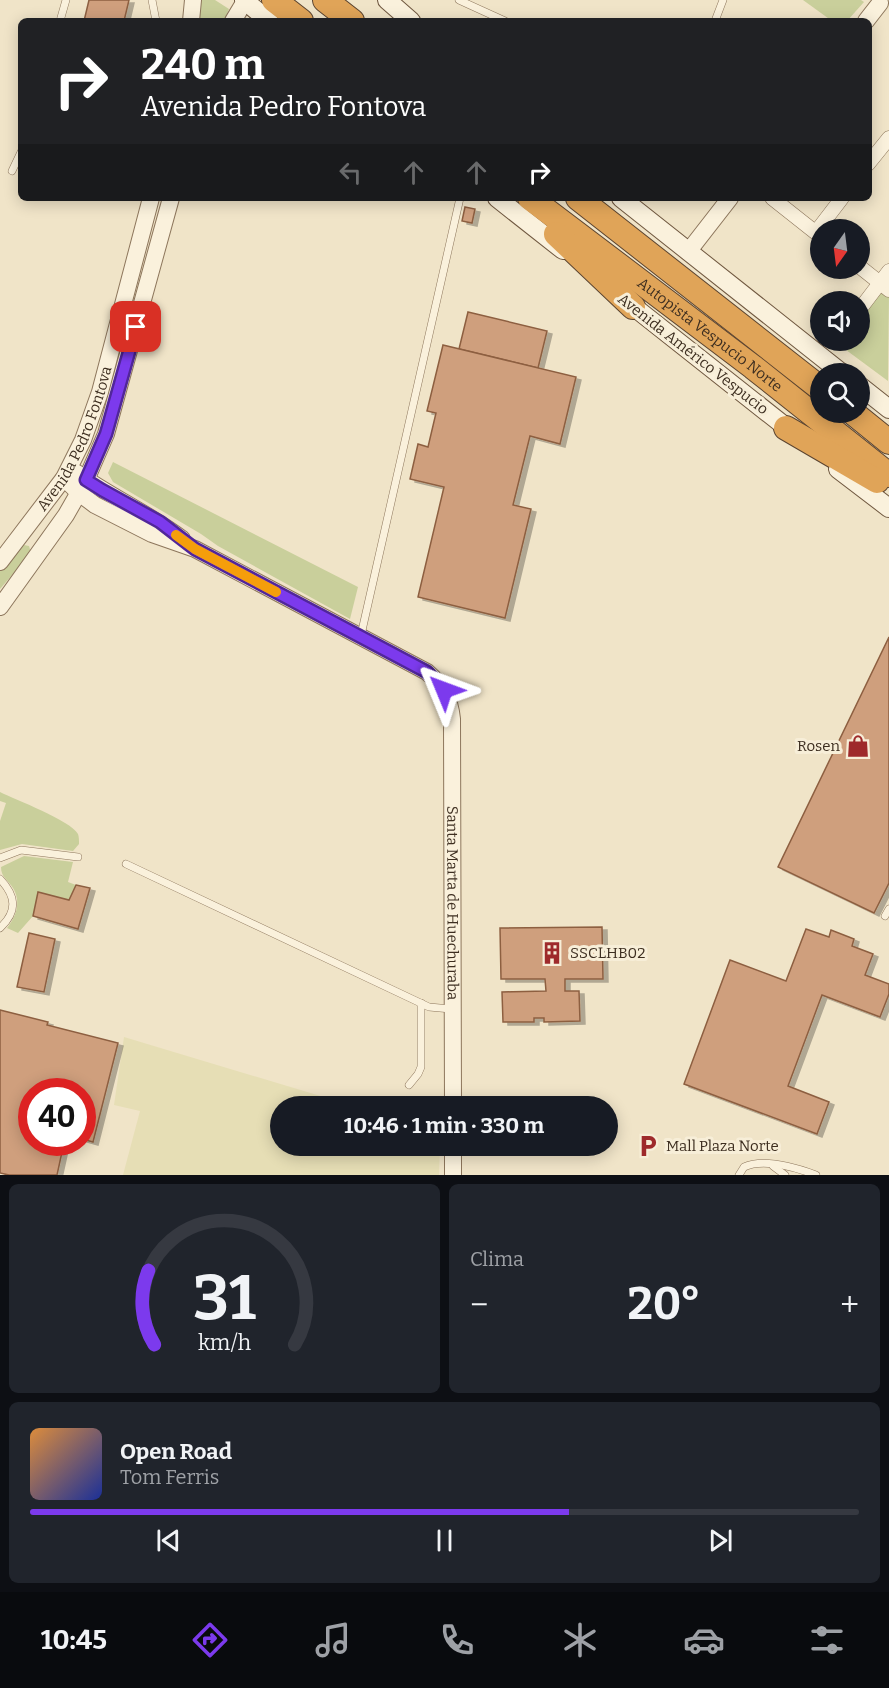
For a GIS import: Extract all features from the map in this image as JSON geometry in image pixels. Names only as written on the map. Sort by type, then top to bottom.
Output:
[{"type":"highway","points":[[274,0],[297,18]]},
{"type":"highway","points":[[325,0],[348,18]]},
{"type":"highway","points":[[520,201],[633,307]]},
{"type":"highway","name":"Autopista Vespucio Norte","points":[[534,201],[753,367],[889,475]]},
{"type":"highway","name":"Autopista Vespucio Norte","points":[[582,201],[810,380]]},
{"type":"highway","points":[[866,423],[889,442]]},
{"type":"highway","points":[[786,428],[889,488]]},
{"type":"main road","points":[[245,0],[266,18]]},
{"type":"main road","points":[[387,0],[408,18]]},
{"type":"main road","name":"Avenida Américo Vespucio","points":[[501,201],[889,508]]},
{"type":"main road","points":[[625,201],[829,363]]},
{"type":"main road","points":[[870,394],[889,410]]},
{"type":"street","points":[[191,18],[193,0]]},
{"type":"street","points":[[234,18],[245,0]]},
{"type":"street","points":[[869,18],[882,4]]},
{"type":"street","points":[[872,159],[889,138]]},
{"type":"street","name":"Avenida Pedro Fontova","points":[[0,562],[67,473],[83,440],[100,392],[151,201]]},
{"type":"street","name":"Avenida Pedro Fontova","points":[[0,607],[83,486],[106,434],[170,201]]},
{"type":"street","points":[[688,252],[728,201]]},
{"type":"street","points":[[776,201],[810,228]]},
{"type":"street","points":[[828,219],[840,201]]},
{"type":"street","points":[[870,300],[884,287],[889,271]]},
{"type":"street","points":[[870,275],[884,287]]},
{"type":"street","points":[[67,473],[83,486],[102,490],[160,522],[195,549],[360,637]]},
{"type":"street","points":[[16,542],[25,540],[31,543],[35,559]]},
{"type":"street","name":"Santa Marta de Huechuraba","points":[[360,637],[427,672],[437,681],[448,699],[452,719],[453,1096]]},
{"type":"street","points":[[453,1156],[453,1175]]},
{"type":"lane","points":[[61,18],[66,0]]},
{"type":"lane","points":[[152,0],[155,18]]},
{"type":"lane","points":[[459,0],[498,18]]},
{"type":"lane","points":[[716,18],[723,0]]},
{"type":"lane","points":[[12,171],[18,158]]},
{"type":"lane","points":[[360,637],[459,201]]},
{"type":"lane","points":[[0,858],[21,850],[78,857]]},
{"type":"lane","points":[[126,864],[421,1003],[453,1009]]},
{"type":"lane","points":[[0,879],[10,889],[14,900],[11,913],[0,928]]},
{"type":"lane","points":[[885,916],[889,909]]},
{"type":"lane","points":[[409,1085],[421,1067],[421,1003]]},
{"type":"lane","points":[[739,1175],[744,1167],[750,1164],[795,1167],[816,1175]]},
{"type":"lane","points":[[771,1165],[785,1175]]},
{"type":"shaded area","points":[[124,1037],[320,1096],[270,1096],[270,1156],[440,1156],[439,1175],[123,1175],[140,1111],[114,1105]]},
{"type":"green space","points":[[201,0],[215,0],[229,9],[225,18],[199,18]]},
{"type":"green space","points":[[803,0],[861,0],[864,2],[850,18],[828,18]]},
{"type":"green space","points":[[880,288],[889,295],[888,381],[870,368],[870,363],[864,363],[847,351],[870,351],[870,302]]},
{"type":"green space","points":[[113,462],[358,587],[350,619],[218,546],[113,482],[108,473]]},
{"type":"green space","points":[[24,545],[29,546],[31,553],[0,589],[0,570],[18,548]]},
{"type":"green space","points":[[0,792],[65,823],[78,834],[79,844],[73,851],[22,844],[0,850],[0,821],[6,803],[0,801]]},
{"type":"green space","points":[[24,856],[73,862],[68,882],[76,885],[69,900],[38,892],[33,916],[18,933],[7,928],[15,913],[17,898],[2,873],[1,867]]},
{"type":"building","points":[[89,0],[129,0],[125,18],[85,18]]},
{"type":"building","points":[[465,207],[475,209],[472,223],[462,221]]},
{"type":"building","points":[[468,312],[547,331],[538,368],[459,349]]},
{"type":"building","points":[[443,345],[576,377],[560,444],[530,436],[513,505],[531,509],[505,618],[418,597],[444,487],[410,479],[418,444],[428,447],[436,413],[427,411]]},
{"type":"building","name":"Rosen","points":[[889,637],[889,883],[874,913],[778,867]]},
{"type":"building","points":[[76,885],[90,888],[78,929],[33,916],[38,892],[69,900]]},
{"type":"building","name":"SSCLHB02","points":[[602,927],[603,979],[565,979],[565,991],[579,991],[580,1021],[544,1022],[544,1018],[534,1018],[534,1022],[503,1022],[502,992],[546,991],[545,979],[501,979],[500,928]]},
{"type":"building","points":[[806,929],[829,937],[831,930],[854,939],[852,946],[873,954],[865,975],[889,984],[889,994],[880,1017],[822,995],[788,1086],[829,1102],[817,1134],[684,1084],[730,960],[786,981]]},
{"type":"building","points":[[29,933],[55,939],[44,992],[17,987]]},
{"type":"building","points":[[0,1010],[118,1043],[96,1130],[96,1078],[18,1078],[18,1156],[61,1156],[57,1175],[0,1173]]},
{"type":"slow traffic","points":[[176,535],[195,549],[276,592]]},
{"type":"place","name":"Rosen","points":[[858,746]]},
{"type":"place","name":"SSCLHB02","points":[[552,953]]},
{"type":"place","name":"Mall Plaza Norte","points":[[648,1146]]},
{"type":"route","points":[[136,327],[106,434],[86,480],[160,522],[195,549],[427,672],[444,690]]}]
